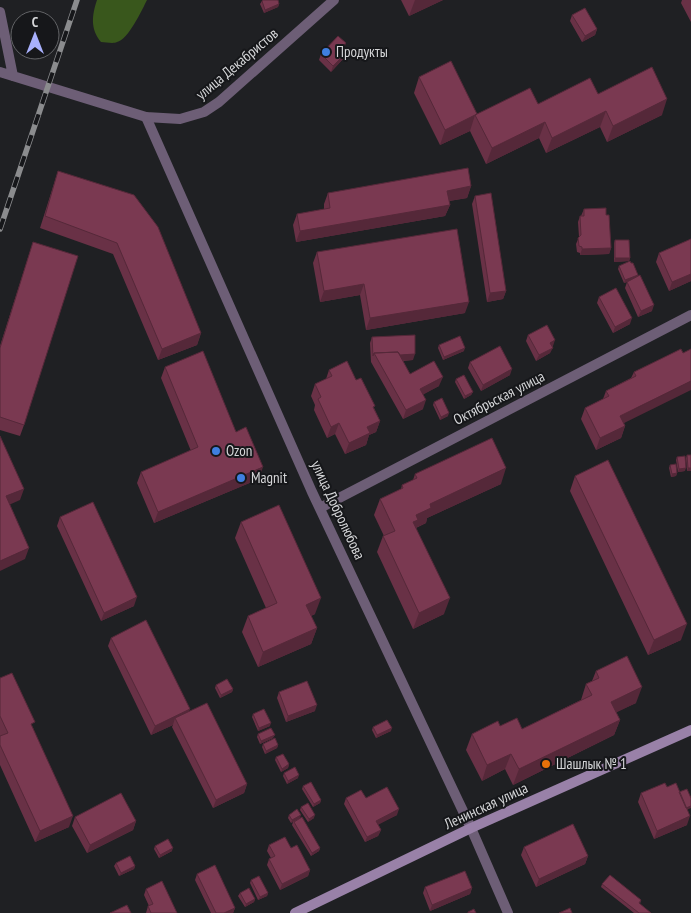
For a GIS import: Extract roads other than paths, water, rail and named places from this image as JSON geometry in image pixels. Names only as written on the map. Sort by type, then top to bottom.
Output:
[{"type":"main road","name":"Ленинская улица","points":[[295,913],[471,828],[691,730]]},
{"type":"street","name":"улица Декабристов","points":[[0,72],[146,117],[180,119],[204,112],[219,102],[334,0]]},
{"type":"street","points":[[0,12],[13,76]]},
{"type":"street","name":"улица Добролюбова","points":[[146,117],[320,508],[471,828],[508,913]]},
{"type":"street","name":"Октябрьская улица","points":[[320,508],[691,315]]},
{"type":"railway","points":[[0,229],[77,0]]},
{"type":"place","name":"Продукты","points":[[326,52]]},
{"type":"place","name":"Ozon","points":[[216,451]]},
{"type":"place","name":"Magnit","points":[[241,478]]},
{"type":"place","name":"Шашлык № 1","points":[[546,764]]}]
